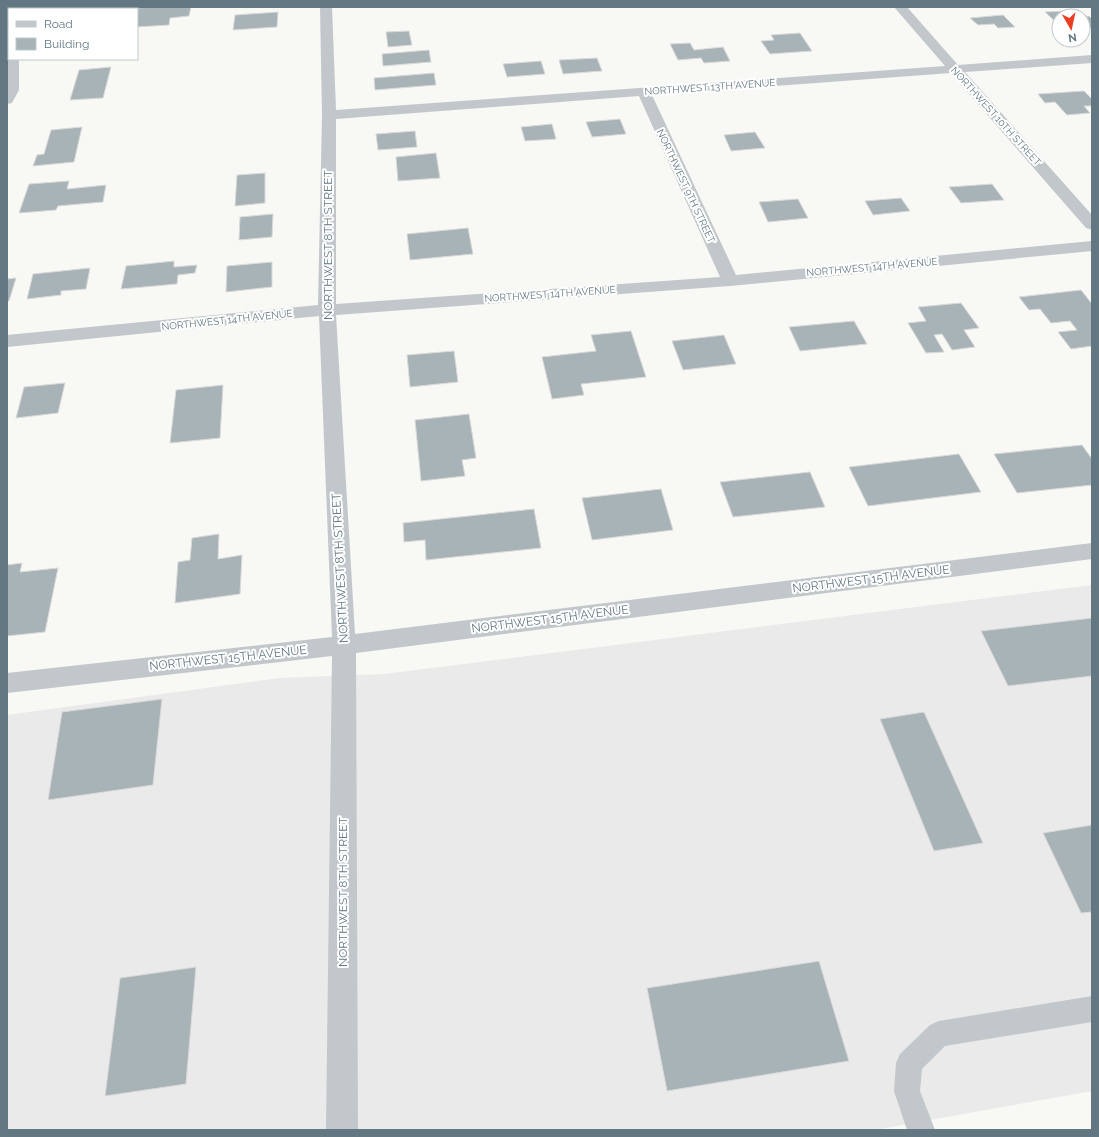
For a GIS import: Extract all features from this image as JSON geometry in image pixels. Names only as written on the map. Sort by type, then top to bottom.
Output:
[{"type":"street","name":"NORTHWEST 8TH STREET","points":[[326,7],[329,115],[327,310],[344,645],[342,1130]]},
{"type":"street","name":"NORTHWEST 10TH STREET","points":[[900,7],[1092,225]]},
{"type":"street","name":"NORTHWEST 13TH AVENUE","points":[[329,115],[1092,59]]},
{"type":"street","points":[[7,100],[12,90],[13,60]]},
{"type":"street","name":"NORTHWEST 9TH STREET","points":[[643,91],[730,281]]},
{"type":"street","name":"NORTHWEST 14TH AVENUE","points":[[7,341],[327,310],[730,281],[1092,246]]},
{"type":"street","name":"NORTHWEST 15TH AVENUE","points":[[7,683],[344,645],[1092,551]]},
{"type":"lane","points":[[921,1130],[907,1091],[909,1063],[939,1034],[1092,1009]]},
{"type":"shaded area","points":[[1092,585],[1092,1091],[874,1130],[7,1130],[7,715],[280,678],[384,674]]},
{"type":"building","points":[[191,7],[189,16],[170,18],[169,25],[138,27],[138,8],[136,8]]},
{"type":"building","points":[[278,12],[277,27],[233,30],[235,15]]},
{"type":"building","points":[[1045,12],[1051,12],[1051,18]]},
{"type":"building","points":[[1003,15],[1015,27],[998,28],[994,24],[978,25],[970,18]]},
{"type":"building","points":[[409,31],[412,45],[388,47],[386,32]]},
{"type":"building","points":[[800,33],[812,51],[770,54],[761,41],[774,40],[771,35]]},
{"type":"building","points":[[690,43],[694,50],[723,47],[730,61],[704,63],[701,58],[678,60],[670,44]]},
{"type":"building","points":[[429,50],[431,62],[383,66],[382,54]]},
{"type":"building","points":[[597,58],[602,71],[563,74],[559,60]]},
{"type":"building","points":[[541,61],[545,74],[507,77],[503,64]]},
{"type":"building","points":[[111,67],[103,98],[70,100],[79,70]]},
{"type":"building","points":[[434,73],[436,85],[375,90],[374,78]]},
{"type":"building","points":[[1084,91],[1092,99],[1092,106],[1084,106],[1090,113],[1067,115],[1055,102],[1045,103],[1038,94]]},
{"type":"building","points":[[620,119],[626,134],[592,137],[586,122]]},
{"type":"building","points":[[552,124],[556,139],[525,141],[521,127]]},
{"type":"building","points":[[82,127],[74,162],[33,166],[37,155],[44,154],[51,130]]},
{"type":"building","points":[[415,131],[417,147],[378,150],[376,134]]},
{"type":"building","points":[[755,132],[765,148],[731,151],[724,135]]},
{"type":"building","points":[[436,153],[440,178],[398,181],[396,157]]},
{"type":"building","points":[[265,173],[265,203],[235,206],[237,175]]},
{"type":"building","points":[[69,181],[67,189],[106,185],[103,202],[58,206],[56,210],[19,213],[29,184]]},
{"type":"building","points":[[992,184],[1004,200],[961,203],[949,187]]},
{"type":"building","points":[[901,198],[910,211],[873,215],[865,201]]},
{"type":"building","points":[[798,199],[808,218],[768,222],[759,202]]},
{"type":"building","points":[[273,214],[272,237],[239,240],[240,217]]},
{"type":"building","points":[[468,228],[473,254],[410,260],[407,234]]},
{"type":"building","points":[[174,261],[174,267],[197,265],[195,273],[178,275],[177,284],[121,289],[126,266]]},
{"type":"building","points":[[272,262],[272,287],[226,292],[227,266]]},
{"type":"building","points":[[90,268],[86,289],[61,291],[61,295],[27,299],[33,274]]},
{"type":"building","points":[[16,278],[9,301],[7,301],[7,279]]},
{"type":"building","points":[[1081,290],[1092,304],[1092,346],[1071,349],[1058,332],[1077,330],[1070,321],[1051,323],[1040,309],[1029,310],[1019,297]]},
{"type":"building","points":[[961,303],[979,328],[964,330],[975,347],[952,350],[942,334],[934,335],[944,352],[926,353],[908,323],[926,321],[918,307]]},
{"type":"building","points":[[854,321],[867,344],[800,351],[789,327]]},
{"type":"building","points":[[631,331],[646,377],[581,384],[584,395],[552,399],[542,357],[596,351],[591,335]]},
{"type":"building","points":[[724,335],[736,364],[683,370],[672,341]]},
{"type":"building","points":[[454,351],[458,382],[410,387],[407,355]]},
{"type":"building","points":[[65,383],[58,413],[16,418],[24,387]]},
{"type":"building","points":[[223,385],[220,438],[170,443],[176,390]]},
{"type":"building","points":[[469,414],[476,458],[462,460],[465,476],[421,481],[415,420]]},
{"type":"building","points":[[1082,445],[1092,459],[1092,485],[1017,493],[994,454]]},
{"type":"building","points":[[959,454],[981,492],[868,506],[849,467]]},
{"type":"building","points":[[810,472],[825,507],[733,517],[720,482]]},
{"type":"building","points":[[661,489],[673,530],[592,540],[582,498]]},
{"type":"building","points":[[534,509],[541,548],[426,560],[425,540],[404,542],[403,523]]},
{"type":"building","points":[[219,534],[218,559],[242,555],[240,594],[175,603],[178,562],[190,560],[192,538]]},
{"type":"building","points":[[22,563],[20,572],[58,568],[45,632],[7,636],[7,565]]},
{"type":"building","points":[[1092,618],[1092,676],[1008,686],[981,631]]},
{"type":"building","points":[[162,699],[153,785],[48,800],[62,712]]},
{"type":"building","points":[[924,712],[983,843],[934,851],[880,719]]},
{"type":"building","points":[[1092,825],[1092,912],[1081,913],[1043,833]]},
{"type":"building","points":[[819,961],[849,1061],[667,1091],[647,988]]},
{"type":"building","points":[[196,967],[186,1084],[105,1096],[120,978]]}]
